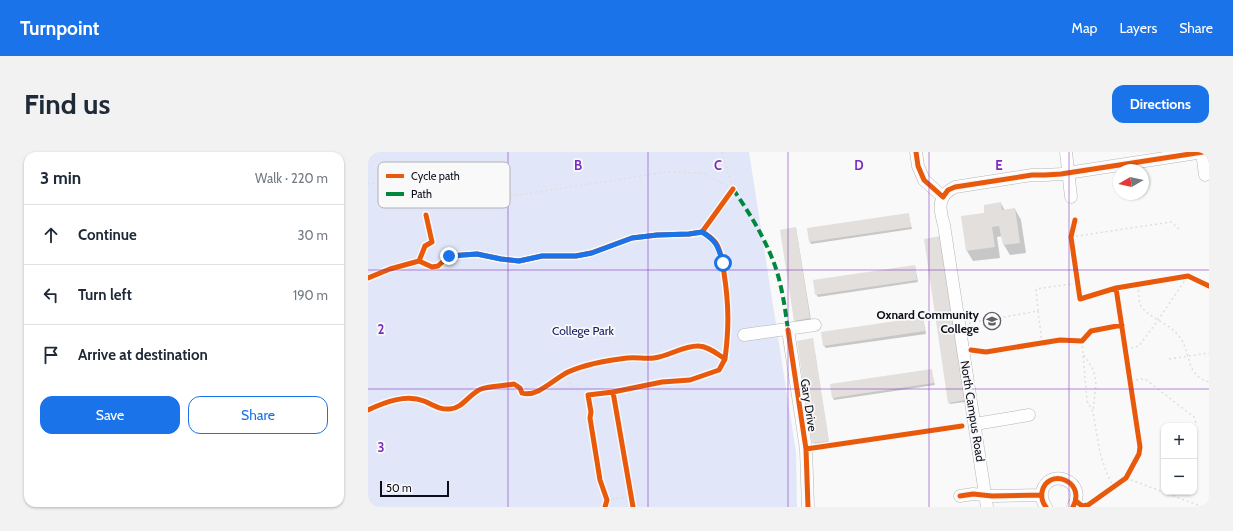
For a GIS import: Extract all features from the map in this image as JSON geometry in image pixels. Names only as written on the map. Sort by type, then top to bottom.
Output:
[{"type":"street","points":[[916,152],[918,166],[924,180],[943,197],[948,190],[955,187],[1032,174],[1045,175],[1069,173],[1202,152],[1204,175]]},
{"type":"street","points":[[1066,152],[1071,197]]},
{"type":"street","name":"North Campus Road","points":[[943,197],[940,211],[945,233],[988,507]]},
{"type":"street","points":[[744,335],[815,325]]},
{"type":"street","name":"Gary Drive","points":[[788,330],[806,449],[808,507]]},
{"type":"street","points":[[975,424],[1029,416]]},
{"type":"street","points":[[1046,507],[1042,500],[1042,495],[1046,484],[1056,479],[1068,481],[1075,489],[1076,501],[1073,507]]},
{"type":"street","points":[[960,496],[973,494],[992,496],[1042,495]]},
{"type":"path","points":[[722,152],[733,189]]},
{"type":"path","points":[[510,195],[519,195],[667,172],[703,173],[733,189]]},
{"type":"path","points":[[368,184],[378,183]]},
{"type":"path","points":[[729,195],[733,189]]},
{"type":"path","points":[[1072,245],[1071,235],[1171,222],[1179,229]]},
{"type":"path","points":[[1042,343],[1036,289],[1077,286],[1076,275]]},
{"type":"path","points":[[1126,349],[1139,346],[1188,276]]},
{"type":"path","points":[[1181,277],[1188,276],[1195,279]]},
{"type":"path","points":[[1131,286],[1145,283]]},
{"type":"path","points":[[1138,284],[1140,304],[1144,310],[1178,334],[1184,345],[1191,368],[1198,377],[1209,382]]},
{"type":"path","points":[[967,323],[1038,311]]},
{"type":"path","points":[[1087,336],[1082,341],[1087,401],[1093,412]]},
{"type":"path","points":[[1075,340],[1082,341]]},
{"type":"path","points":[[1124,341],[1127,355]]},
{"type":"path","points":[[1035,344],[1048,342]]},
{"type":"path","points":[[1083,353],[1094,371],[1096,384],[1093,412],[1100,453],[1119,482],[1203,507]]},
{"type":"path","points":[[1169,359],[1209,353]]},
{"type":"path","points":[[575,370],[565,373],[568,381],[574,388],[589,398],[595,394]]},
{"type":"path","points":[[1130,374],[1132,388]]},
{"type":"path","points":[[1130,380],[1145,378],[1194,417],[1196,423],[1202,422]]},
{"type":"path","points":[[1106,491],[1119,482],[1129,472]]},
{"type":"path","points":[[604,507],[606,497],[631,499],[630,489]]},
{"type":"green space","name":"College Park","points":[[368,152],[749,152],[796,452],[797,507],[368,507]]},
{"type":"building","points":[[1001,202],[1002,210],[1015,208],[1020,243],[1003,245],[999,226],[992,227],[995,247],[966,251],[961,216],[984,213],[984,205]]},
{"type":"building","points":[[909,213],[911,227],[809,242],[807,228]]},
{"type":"building","points":[[796,227],[810,318],[794,321],[780,230]]},
{"type":"building","points":[[940,236],[965,400],[948,403],[924,239]]},
{"type":"building","points":[[915,265],[917,280],[815,295],[813,280]]},
{"type":"building","points":[[923,317],[925,331],[823,346],[821,332]]},
{"type":"building","points":[[813,338],[829,441],[812,443],[797,341]]},
{"type":"building","points":[[932,369],[934,383],[832,398],[830,384]]},
{"type":"marked path","points":[[733,189],[754,222],[772,258],[780,284],[788,330]]},
{"type":"cycle path","points":[[916,152],[918,166],[924,180],[943,197],[948,190],[955,187],[1032,175],[1061,174],[1203,152]]},
{"type":"cycle path","points":[[702,232],[733,189]]},
{"type":"cycle path","points":[[419,261],[425,246],[432,242],[426,215]]},
{"type":"cycle path","points":[[1075,220],[1071,237],[1080,299],[1116,288],[1188,276],[1209,286]]},
{"type":"cycle path","points":[[368,278],[390,269],[419,261],[432,267],[438,266],[449,256],[477,254],[519,261],[542,256],[576,256],[591,253],[632,238],[702,232],[716,243],[722,262],[727,296],[728,316],[725,359]]},
{"type":"cycle path","points":[[1076,501],[1082,506],[1088,505],[1126,478],[1139,454],[1140,447],[1116,288]]},
{"type":"cycle path","points":[[971,350],[986,352],[1060,340],[1082,341],[1091,331],[1122,325]]},
{"type":"cycle path","points":[[788,330],[806,449],[808,507]]},
{"type":"cycle path","points":[[368,410],[381,404],[410,398],[424,401],[440,408],[450,409],[459,406],[481,389],[514,384],[520,388],[522,393],[534,393],[546,387],[568,372],[582,367],[605,361],[627,358],[660,357],[692,346],[705,347],[725,359],[719,370],[690,380],[662,382],[613,392]]},
{"type":"cycle path","points":[[605,507],[607,500],[600,480],[590,418],[591,412],[588,395],[613,392],[633,507]]},
{"type":"cycle path","points":[[806,449],[962,426]]},
{"type":"cycle path","points":[[1046,507],[1042,500],[1042,492],[1045,484],[1051,480],[1058,479],[1065,480],[1071,484],[1075,490],[1076,498],[1073,507]]},
{"type":"cycle path","points":[[960,496],[973,494],[992,496],[1042,495]]},
{"type":"place","name":"Oxnard Community College","points":[[992,321]]},
{"type":"route","points":[[449,256],[477,254],[519,261],[542,256],[576,256],[592,253],[632,238],[702,232],[712,238],[717,245],[723,263]]}]
